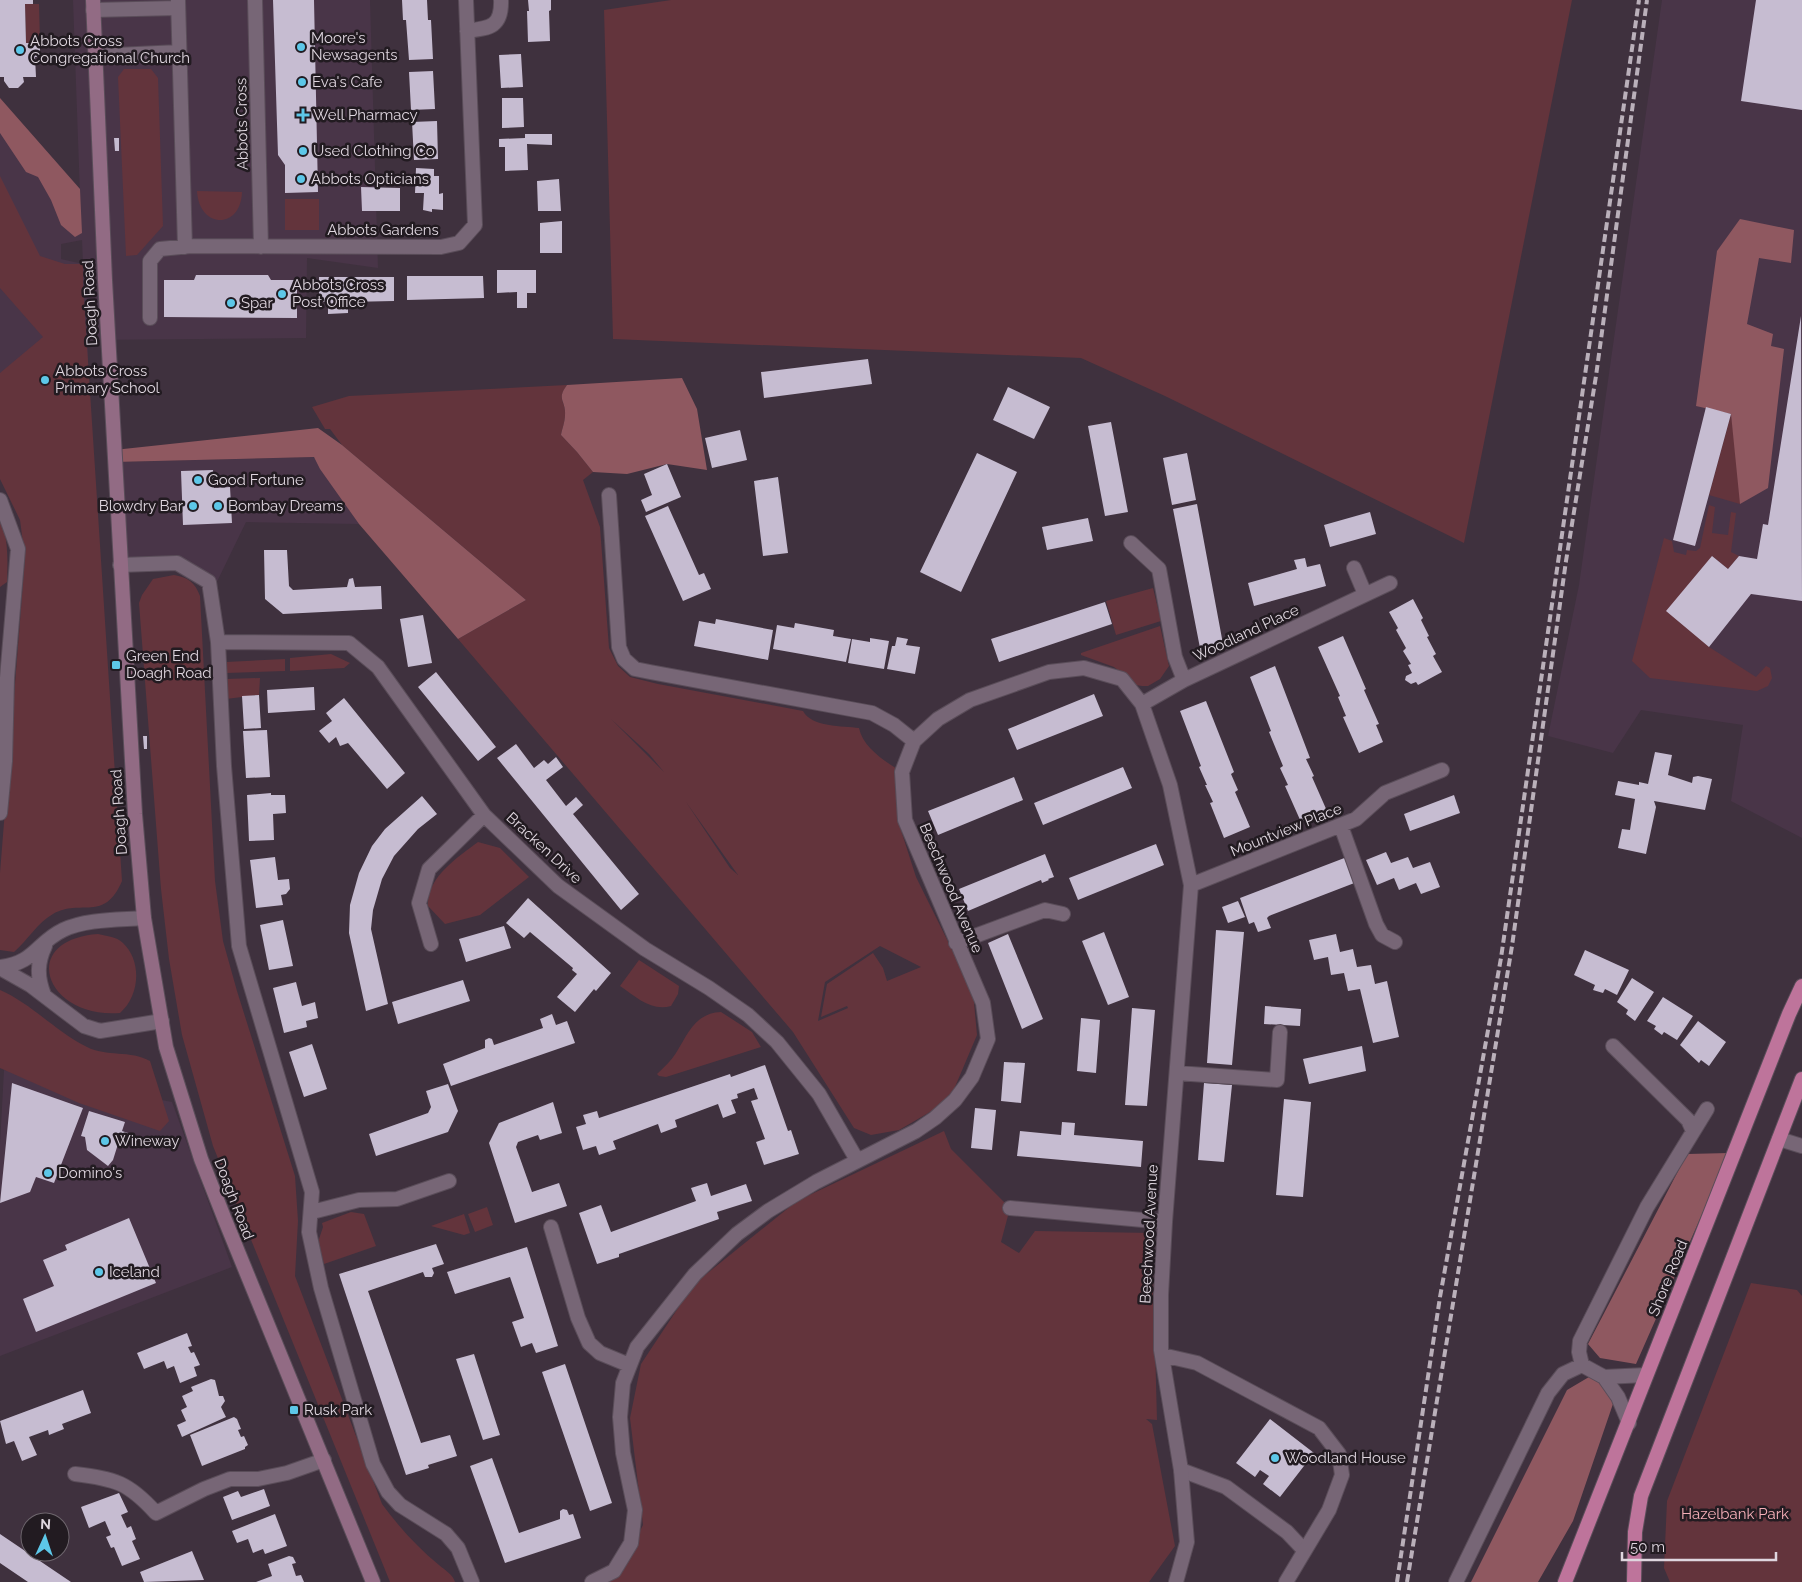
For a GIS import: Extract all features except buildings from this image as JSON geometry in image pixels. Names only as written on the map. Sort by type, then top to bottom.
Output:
[{"type":"highway","name":"Shore Road","points":[[1565,1582],[1802,986]]},
{"type":"highway","points":[[1634,1582],[1635,1532],[1641,1496],[1802,1079]]},
{"type":"main road","name":"Doagh Road","points":[[93,5],[128,704],[144,918],[162,1021],[174,1077],[204,1168],[373,1582]]},
{"type":"street","name":"Abbots Cross","points":[[255,0],[261,247]]},
{"type":"street","name":"Abbots Gardens","points":[[150,318],[150,261],[160,249],[185,247],[441,247],[459,243],[475,225],[466,0]]},
{"type":"street","points":[[467,31],[488,28],[498,21],[501,0]]},
{"type":"street","points":[[93,5],[178,4],[185,247]]},
{"type":"street","points":[[95,56],[179,52]]},
{"type":"street","points":[[610,495],[617,635],[624,659],[636,669],[872,713],[894,725],[914,741]]},
{"type":"street","points":[[0,500],[18,548],[13,610],[4,677],[5,761],[0,812]]},
{"type":"street","points":[[1131,542],[1159,569],[1175,657],[1184,680]]},
{"type":"street","points":[[120,565],[177,563],[209,582],[218,642],[224,766],[239,946],[311,1186],[313,1201],[309,1232],[321,1288],[373,1464],[388,1492],[400,1505],[446,1534],[458,1548],[472,1582]]},
{"type":"street","points":[[1354,568],[1365,594]]},
{"type":"street","name":"Woodland Place","points":[[1142,704],[1184,680],[1390,583]]},
{"type":"street","points":[[0,602],[13,610]]},
{"type":"street","name":"Bracken Drive","points":[[218,642],[349,643],[378,667],[484,815],[558,886],[645,949],[709,988],[748,1015],[777,1042],[819,1094],[857,1160]]},
{"type":"street","name":"Beechwood Avenue","points":[[592,1582],[614,1571],[631,1543],[635,1510],[624,1453],[620,1417],[623,1383],[637,1347],[695,1274],[737,1234],[768,1211],[857,1160],[916,1131],[936,1118],[955,1100],[972,1077],[988,1039],[983,1003],[905,820],[902,772],[914,741],[938,719],[970,700],[1049,672],[1084,668],[1122,679],[1142,704],[1170,785],[1190,885],[1164,1222],[1162,1354],[1181,1470],[1187,1542],[1176,1582]]},
{"type":"street","name":"Mountview Place","points":[[1190,885],[1341,826],[1356,819],[1385,792],[1442,770]]},
{"type":"street","points":[[431,944],[419,903],[429,869],[484,815]]},
{"type":"street","points":[[1341,826],[1376,924],[1382,935],[1395,942]]},
{"type":"street","points":[[956,943],[1045,910],[1063,914]]},
{"type":"street","points":[[0,968],[17,965],[62,930],[82,925],[144,918]]},
{"type":"street","points":[[44,995],[38,973],[40,959],[47,941]]},
{"type":"street","points":[[0,968],[16,976],[44,995],[84,1026],[100,1031],[120,1030],[162,1021]]},
{"type":"street","points":[[1177,1073],[1277,1080],[1280,1032]]},
{"type":"street","points":[[1613,1046],[1688,1120],[1693,1131]]},
{"type":"street","points":[[1629,1423],[1618,1397],[1604,1377],[1582,1364],[1579,1352],[1580,1341],[1647,1207],[1706,1109]]},
{"type":"street","points":[[1778,1138],[1802,1146]]},
{"type":"street","points":[[312,1212],[359,1200],[397,1198],[449,1181]]},
{"type":"street","points":[[1010,1208],[1164,1222]]},
{"type":"street","points":[[551,1227],[588,1343],[600,1353],[629,1365]]},
{"type":"street","points":[[1162,1354],[1197,1363],[1319,1428],[1339,1454],[1342,1475],[1329,1510],[1286,1582]]},
{"type":"street","points":[[1456,1582],[1548,1393],[1564,1374],[1582,1364]]},
{"type":"street","points":[[1604,1377],[1646,1375]]},
{"type":"street","points":[[75,1474],[123,1483],[140,1495],[156,1513],[204,1489],[230,1479],[258,1480],[287,1473],[324,1460]]},
{"type":"street","points":[[1181,1470],[1226,1487],[1287,1532],[1304,1550]]},
{"type":"shaded area","points":[[73,0],[370,0],[378,268],[307,258],[306,338],[87,340],[96,518],[0,463],[0,116],[81,223]],"holes":[[[82,240],[83,264],[61,259],[61,244]]]},
{"type":"shaded area","points":[[1662,0],[1802,0],[1802,838],[1731,801],[1743,725],[1641,710],[1613,753],[1548,736],[1579,585]]},
{"type":"shaded area","points":[[0,98],[80,189],[82,233],[75,237],[61,225],[51,200],[38,177],[26,172],[0,133]]},
{"type":"shaded area","points":[[1740,219],[1794,230],[1791,263],[1759,258],[1747,324],[1773,334],[1771,346],[1784,349],[1768,488],[1740,504],[1731,414],[1696,406],[1717,251]]},
{"type":"shaded area","points":[[682,378],[697,409],[707,470],[667,464],[627,474],[593,472],[561,435],[565,420],[562,394],[567,385]]},
{"type":"shaded area","points":[[318,428],[342,445],[526,600],[458,639],[359,524],[320,469],[314,457],[115,462],[114,450]]},
{"type":"shaded area","points":[[314,457],[359,524],[246,522],[211,594],[209,582],[177,563],[120,565],[115,462]]},
{"type":"shaded area","points":[[4,1070],[172,1102],[232,1267],[0,1356],[0,1144]]},
{"type":"shaded area","points":[[1729,1153],[1636,1364],[1600,1358],[1588,1344],[1687,1154]]},
{"type":"shaded area","points":[[1589,1377],[1603,1383],[1615,1398],[1573,1521],[1538,1582],[1471,1582],[1567,1390]]},
{"type":"green space","points":[[671,0],[1572,0],[1464,543],[1165,396],[1081,358],[613,339],[604,10]]},
{"type":"green space","points":[[25,4],[39,4],[40,42],[26,43]]},
{"type":"green space","points":[[124,69],[151,69],[158,78],[163,226],[137,255],[126,256],[118,77]]},
{"type":"green space","points":[[0,176],[40,256],[65,264],[83,264],[122,881],[108,902],[100,906],[73,908],[53,914],[37,927],[14,952],[0,950],[0,873],[25,558],[20,520],[0,479],[0,373],[43,337],[0,288]]},
{"type":"green space","points":[[197,191],[242,192],[240,204],[235,213],[228,218],[220,220],[212,218],[205,213],[199,204]]},
{"type":"green space","points":[[285,199],[319,199],[319,230],[285,230]]},
{"type":"green space","points":[[567,385],[562,394],[565,420],[561,435],[593,472],[583,480],[600,527],[609,648],[618,666],[630,677],[803,711],[807,716],[820,723],[859,728],[861,735],[870,748],[882,759],[902,772],[898,821],[916,877],[973,992],[977,1035],[949,1101],[899,1130],[871,1135],[854,1128],[793,1032],[458,639],[526,600],[342,445],[330,429],[325,429],[312,407],[349,396]],"holes":[[[611,719],[649,754],[664,772]],[[686,802],[738,875],[730,868]],[[880,946],[921,967],[887,981],[883,968],[873,953],[827,984],[821,1017],[847,1006],[848,1008],[818,1021],[825,982]]]},
{"type":"green space","points":[[1731,414],[1740,484],[1740,504],[1709,495]]},
{"type":"green space","points":[[1709,505],[1715,507],[1712,533],[1728,535],[1731,512],[1736,513],[1731,552],[1739,556],[1728,569],[1712,556],[1709,647],[1756,677],[1766,666],[1770,668],[1772,678],[1768,686],[1757,691],[1650,678],[1632,661],[1664,538],[1672,541],[1674,552],[1686,555],[1687,550],[1696,551],[1700,548]]},
{"type":"green space","points":[[0,516],[7,548],[7,582],[0,587]]},
{"type":"green space","points":[[174,575],[190,581],[196,587],[200,596],[215,881],[223,941],[295,1176],[298,1221],[295,1276],[382,1504],[423,1551],[448,1573],[455,1582],[390,1582],[213,1146],[182,1035],[169,959],[161,889],[139,603],[153,579]]},
{"type":"green space","points":[[1153,588],[1161,621],[1116,635],[1106,601]]},
{"type":"green space","points":[[1160,626],[1169,666],[1160,679],[1148,686],[1136,685],[1114,667],[1081,655],[1081,653]]},
{"type":"green space","points":[[331,654],[350,663],[344,668],[290,671],[290,658]]},
{"type":"green space","points":[[285,659],[285,671],[226,673],[226,662]]},
{"type":"green space","points":[[260,678],[259,695],[226,699],[226,679]]},
{"type":"green space","points":[[478,842],[500,848],[529,877],[480,915],[445,924],[428,906],[432,886],[453,861]]},
{"type":"green space","points":[[98,934],[121,941],[134,960],[136,969],[135,989],[120,1013],[94,1012],[74,1004],[59,992],[51,978],[50,963],[57,950],[73,939]]},
{"type":"green space","points":[[639,960],[679,986],[678,994],[671,1006],[657,1007],[651,1005],[638,999],[620,986]]},
{"type":"green space","points":[[0,990],[23,1003],[75,1041],[87,1047],[102,1052],[135,1056],[150,1061],[169,1121],[160,1131],[79,1103],[0,1068]]},
{"type":"green space","points":[[721,1012],[752,1032],[761,1047],[666,1077],[657,1074],[672,1059],[698,1020],[712,1013]]},
{"type":"green space","points":[[944,1131],[951,1149],[1010,1208],[1001,1242],[1019,1253],[1035,1231],[1152,1233],[1157,1420],[1146,1419],[1152,1424],[1175,1546],[1149,1582],[598,1582],[619,1572],[643,1525],[630,1418],[641,1364],[694,1284],[797,1201]]},
{"type":"green space","points":[[487,1207],[493,1225],[475,1232],[468,1214]]},
{"type":"green space","points":[[351,1212],[364,1214],[376,1246],[324,1264],[318,1242],[323,1227],[322,1223]]},
{"type":"green space","points":[[464,1214],[470,1233],[464,1235],[431,1226]]},
{"type":"green space","name":"Hazelbank Park","points":[[1751,1283],[1797,1290],[1802,1296],[1802,1582],[1670,1582],[1664,1568],[1667,1501]]},
{"type":"railway","points":[[1397,1582],[1440,1297],[1501,958],[1639,0]]},
{"type":"railway","points":[[1407,1582],[1512,946],[1566,561],[1596,376],[1647,0]]},
{"type":"place","name":"Moore's Newsagents","points":[[301,47]]},
{"type":"place","name":"Abbots Cross Congregational Church","points":[[20,50]]},
{"type":"place","name":"Eva's Cafe","points":[[302,82]]},
{"type":"place","name":"Well Pharmacy","points":[[303,115]]},
{"type":"place","name":"Used Clothing Co","points":[[303,151]]},
{"type":"place","name":"Abbots Opticians","points":[[301,179]]},
{"type":"place","name":"Abbots Cross Post Office","points":[[282,294]]},
{"type":"place","name":"Spar","points":[[231,303]]},
{"type":"place","name":"Abbots Cross Primary School","points":[[45,380]]},
{"type":"place","name":"Good Fortune","points":[[198,480]]},
{"type":"place","name":"Blowdry Bar","points":[[193,506]]},
{"type":"place","name":"Bombay Dreams","points":[[218,506]]},
{"type":"place","name":"Green End Doagh Road","points":[[116,665]]},
{"type":"place","name":"Wineway","points":[[105,1141]]},
{"type":"place","name":"Domino's","points":[[48,1173]]},
{"type":"place","name":"Iceland","points":[[99,1272]]},
{"type":"place","name":"Rusk Park","points":[[294,1410]]},
{"type":"place","name":"Woodland House","points":[[1275,1458]]}]
